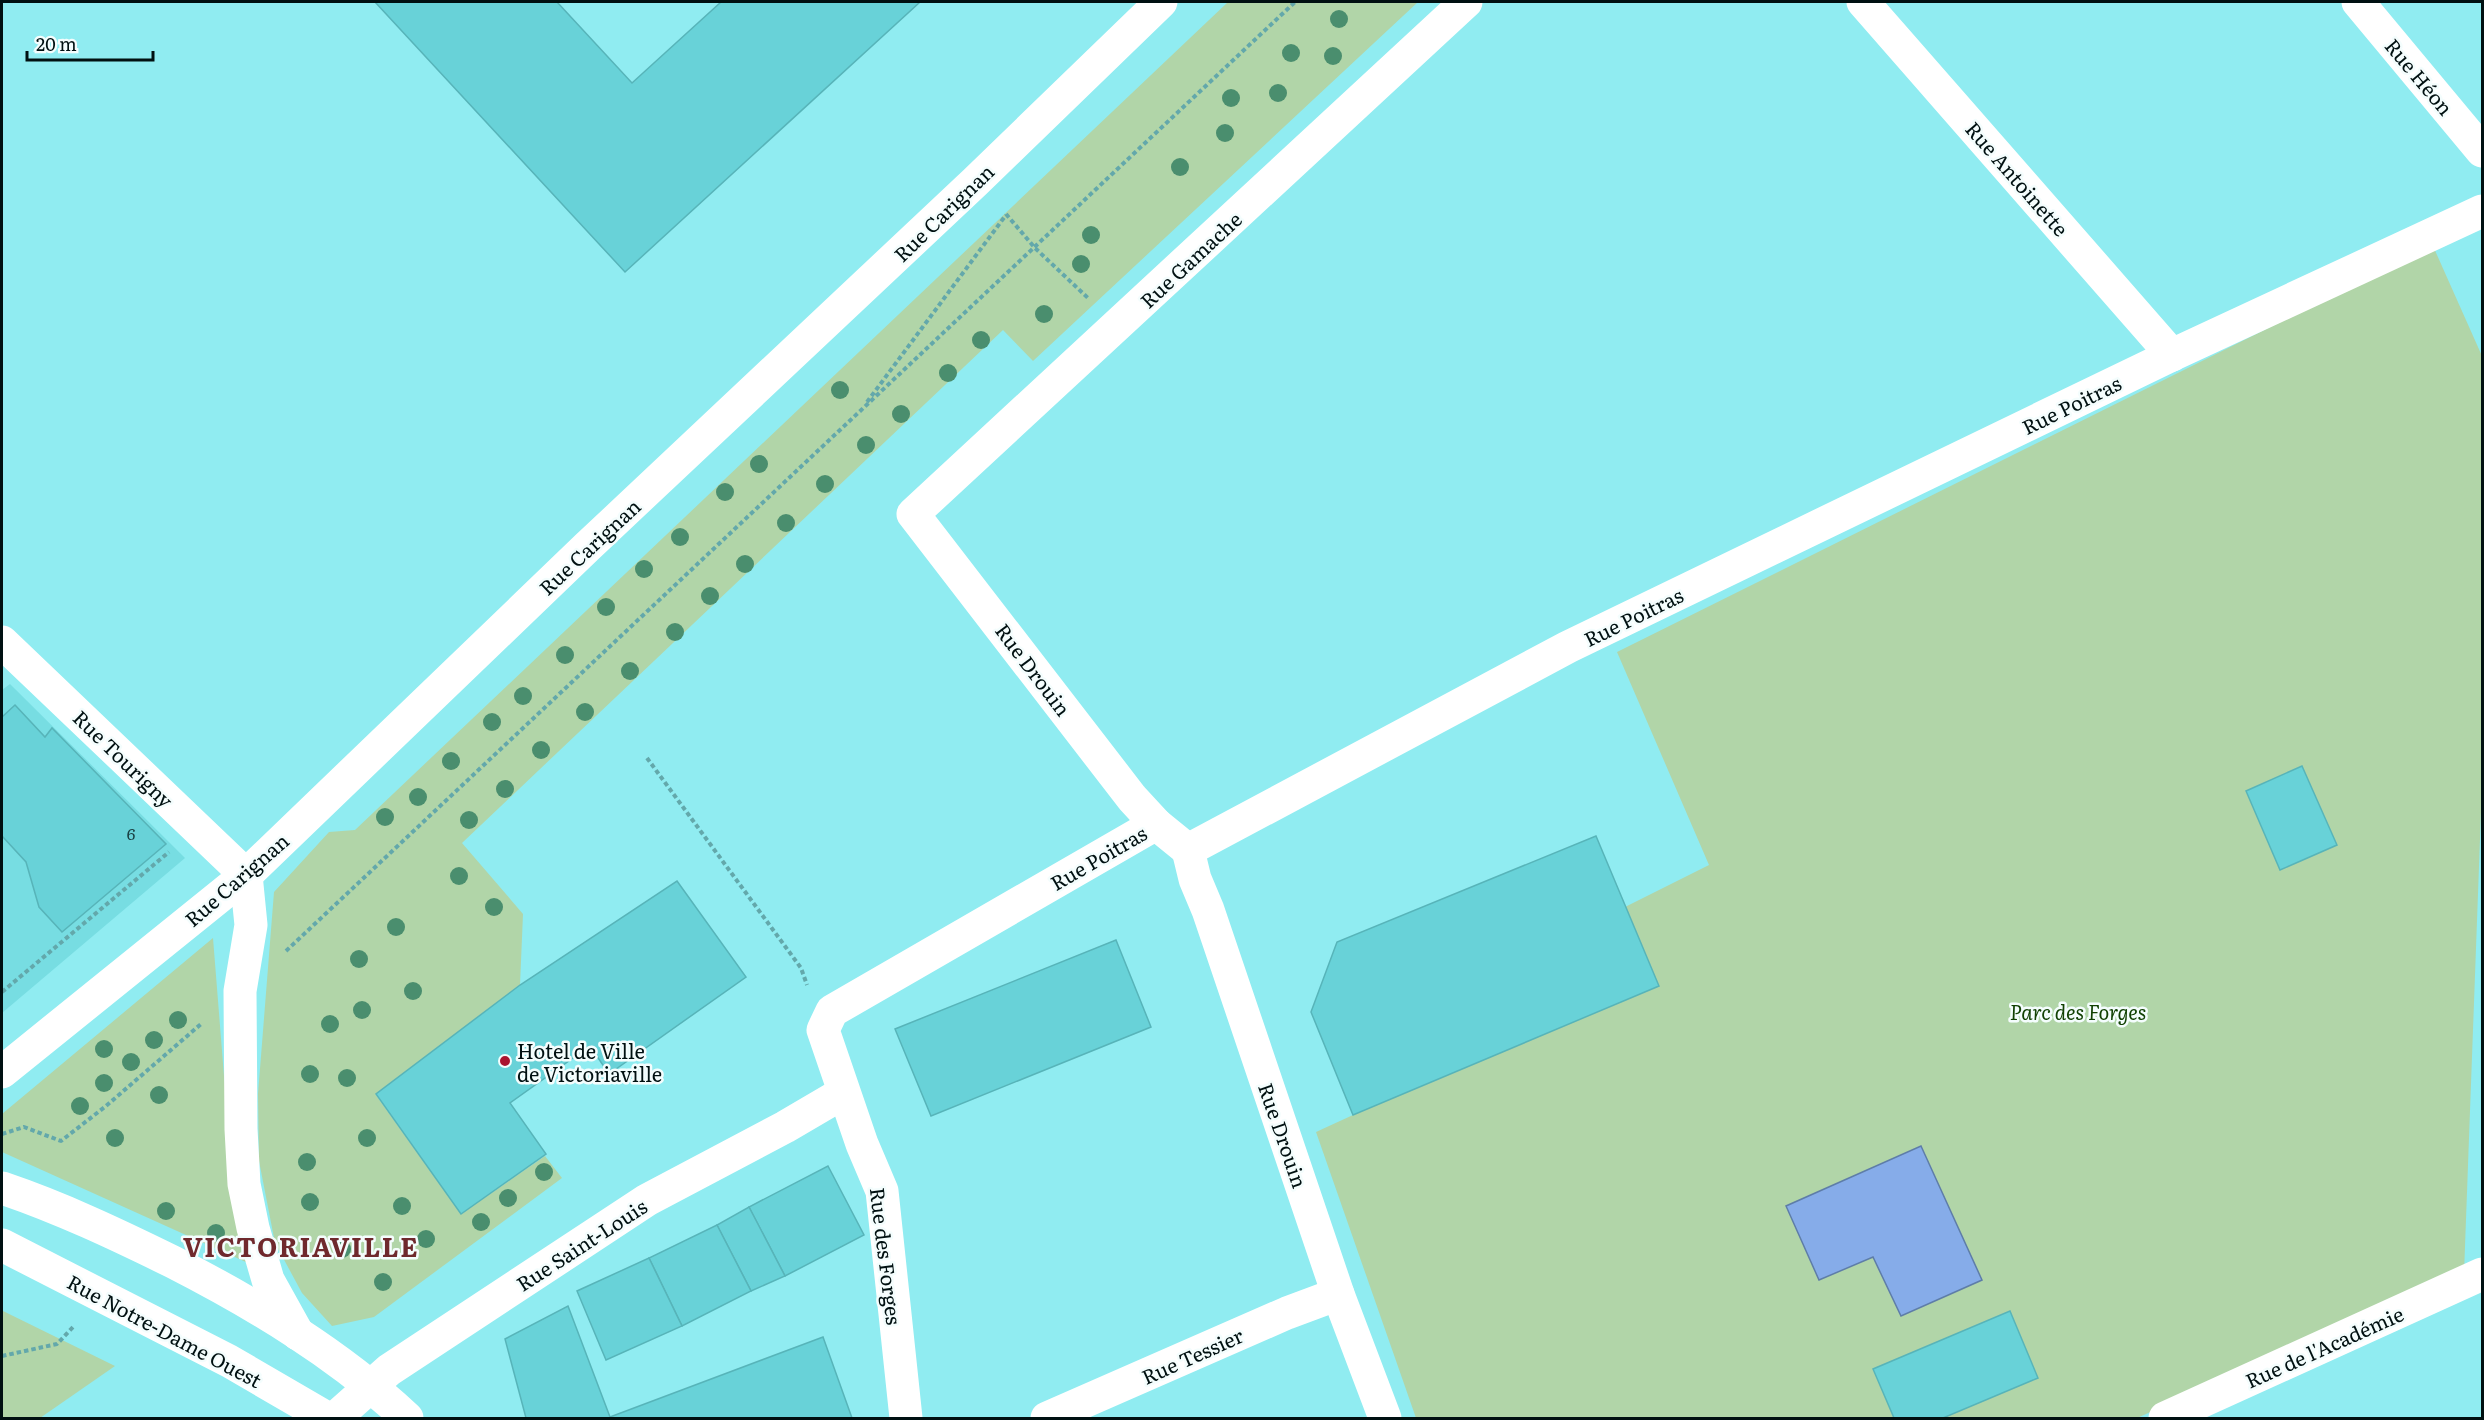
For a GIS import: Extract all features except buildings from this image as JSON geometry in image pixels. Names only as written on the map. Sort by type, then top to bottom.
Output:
[{"type":"street","name":"Rue Carignan","points":[[2,1072],[246,875],[578,555],[975,182],[1161,2]]},
{"type":"street","name":"Rue Gamache","points":[[913,514],[1466,2]]},
{"type":"street","name":"Rue Antoinette","points":[[1863,2],[2172,355]]},
{"type":"street","name":"Rue Héon","points":[[2358,2],[2482,151]]},
{"type":"street","name":"Rue Poitras","points":[[823,1030],[832,1011],[1156,824],[1188,850],[1568,647],[2172,355],[2482,211]]},
{"type":"street","name":"Rue Drouin","points":[[913,514],[1132,798],[1156,824]]},
{"type":"street","name":"Rue Tourigny","points":[[2,642],[246,875]]},
{"type":"street","name":"Rue Drouin","points":[[1188,850],[1195,879],[1212,921],[1338,1294],[1385,1419]]},
{"type":"street","points":[[246,875],[251,925],[240,991],[241,1129],[244,1184],[253,1228],[268,1280],[298,1334]]},
{"type":"street","name":"Rue des Forges","points":[[823,1030],[843,1093],[882,1191],[906,1419]]},
{"type":"street","name":"Rue Saint-Louis","points":[[335,1419],[388,1370],[647,1200],[843,1093]]},
{"type":"street","points":[[2,1188],[56,1206],[222,1287],[298,1334],[372,1386],[407,1419]]},
{"type":"street","name":"Rue Notre-Dame Ouest","points":[[2,1245],[229,1361],[327,1419]]},
{"type":"street","name":"Rue de l'Académie","points":[[2165,1419],[2482,1274]]},
{"type":"street","name":"Rue Tessier","points":[[1047,1419],[1287,1312],[1338,1294]]},
{"type":"path","points":[[2,1134],[24,1127],[61,1141],[106,1106],[240,991],[308,931],[1295,2]]},
{"type":"path","points":[[975,182],[1035,248],[1117,326]]},
{"type":"path","points":[[861,411],[1006,214]]},
{"type":"path","points":[[647,758],[801,968],[823,1030]]},
{"type":"path","points":[[2,992],[171,850]]},
{"type":"path","points":[[2,1356],[57,1344],[73,1327]]},
{"type":"shaded area","points":[[10,684],[185,858],[2,1013],[2,690]]},
{"type":"shaded area","points":[[1921,1146],[1982,1280],[1901,1316],[1873,1257],[1819,1280],[1786,1206]]},
{"type":"green space","points":[[1228,2],[1418,2],[1033,361],[1003,330],[462,843],[523,914],[520,985],[376,1095],[461,1214],[545,1156],[562,1178],[374,1317],[332,1326],[302,1293],[275,1243],[259,1161],[258,1094],[274,892],[329,832],[355,830]]},
{"type":"green space","name":"Parc des Forges","points":[[2433,246],[2482,356],[2482,785],[2464,1274],[2137,1418],[1416,1418],[1316,1132],[1353,1115],[1625,907],[1709,865],[1617,652]]},
{"type":"green space","points":[[213,938],[224,1076],[248,1263],[2,1152],[2,1114]]},
{"type":"green space","points":[[2,1311],[115,1366],[40,1418],[2,1418]]},
{"type":"place","name":"Hotel de Ville de Victoriaville","points":[[505,1061]]},
{"type":"district","name":"VICTORIAVILLE","points":[[301,1245]]}]
